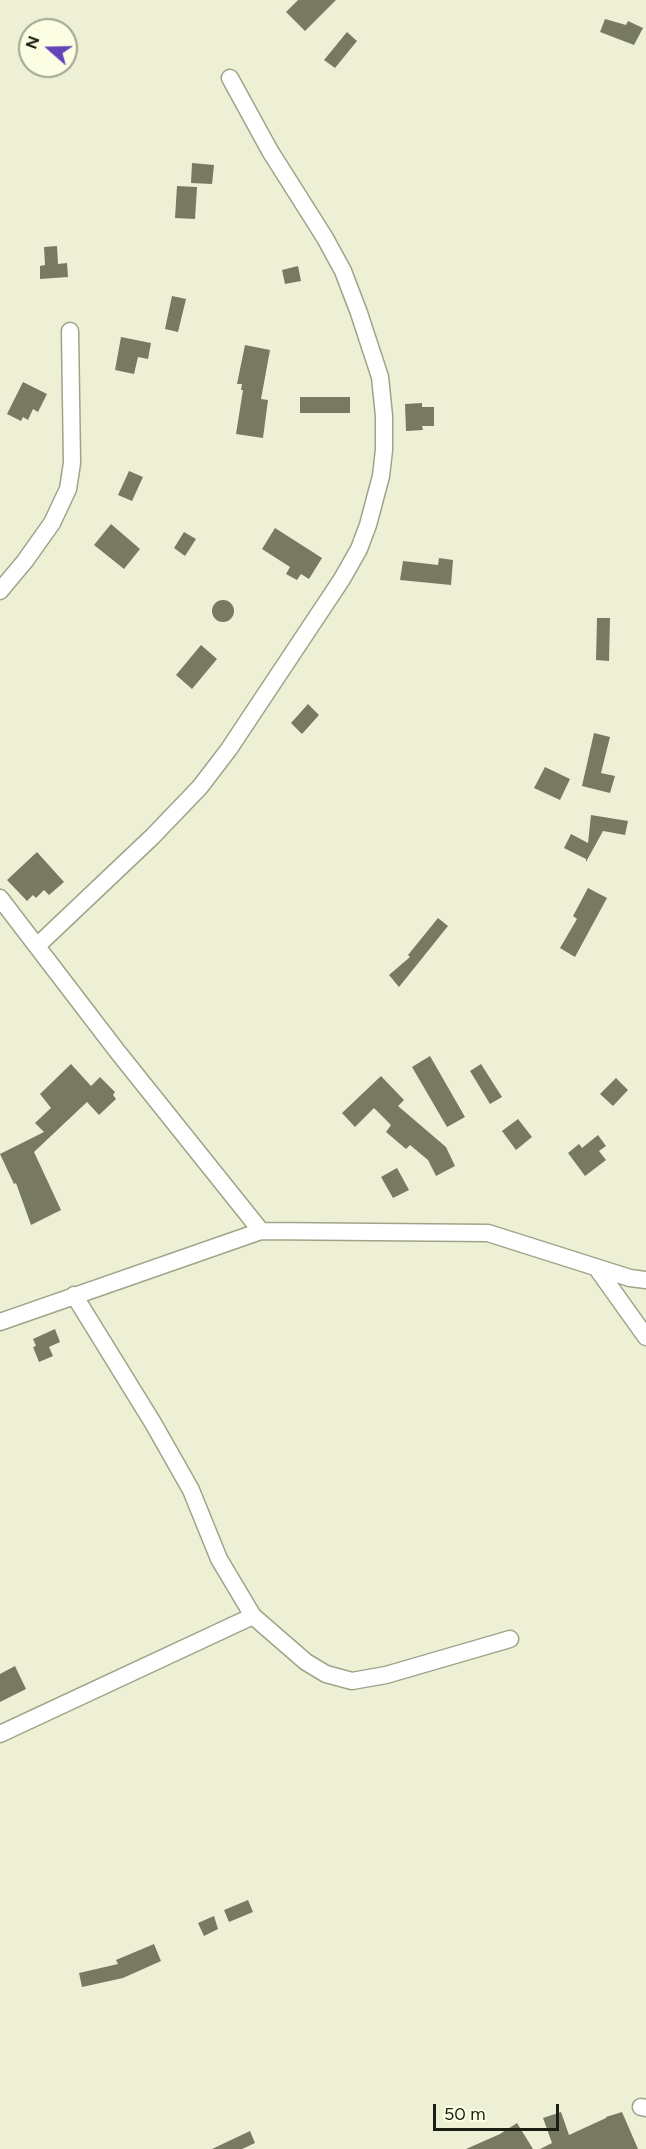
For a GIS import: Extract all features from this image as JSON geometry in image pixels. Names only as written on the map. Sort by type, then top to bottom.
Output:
[{"type":"street","points":[[37,946],[152,837],[200,787],[222,758],[342,579],[359,549],[381,476],[384,416],[380,377],[359,313],[343,271],[325,238],[270,151],[230,78]]},
{"type":"street","points":[[0,591],[52,523],[68,489],[72,463],[70,331]]},
{"type":"street","points":[[0,898],[117,1051],[261,1231]]},
{"type":"street","points":[[0,1322],[261,1231],[488,1233],[630,1278],[646,1280]]},
{"type":"street","points":[[596,1267],[646,1337]]},
{"type":"street","points":[[74,1295],[153,1423],[191,1490],[219,1559],[253,1616],[306,1662],[326,1674],[352,1680],[386,1676],[510,1639]]},
{"type":"street","points":[[0,1734],[253,1616]]},
{"type":"building","points":[[298,0],[336,0],[305,31],[286,12]]},
{"type":"building","points":[[605,19],[626,25],[628,21],[643,28],[634,45],[600,32]]},
{"type":"building","points":[[347,32],[357,41],[335,68],[324,60]]},
{"type":"building","points":[[192,163],[214,165],[212,184],[191,183]]},
{"type":"building","points":[[177,186],[197,187],[195,219],[175,218]]},
{"type":"building","points":[[57,246],[58,264],[67,263],[68,277],[40,279],[40,266],[45,265],[44,247]]},
{"type":"building","points":[[298,266],[301,281],[285,284],[282,270]]},
{"type":"building","points":[[172,296],[186,299],[178,332],[165,329]]},
{"type":"building","points":[[121,337],[151,343],[148,359],[138,357],[134,374],[115,370]]},
{"type":"building","points":[[245,345],[270,350],[261,399],[268,400],[263,438],[236,434],[243,390],[241,390],[242,384],[237,384]]},
{"type":"building","points":[[23,382],[47,394],[38,412],[33,409],[28,420],[23,417],[21,421],[7,414]]},
{"type":"building","points":[[300,397],[350,397],[350,413],[300,413]]},
{"type":"building","points":[[422,403],[422,407],[434,407],[434,426],[422,426],[423,430],[406,431],[405,404]]},
{"type":"building","points":[[129,471],[143,477],[132,501],[118,495]]},
{"type":"building","points":[[111,524],[140,549],[124,569],[94,545]]},
{"type":"building","points":[[275,528],[322,558],[309,579],[301,574],[297,580],[286,574],[290,567],[262,549]]},
{"type":"building","points":[[184,532],[196,539],[185,556],[174,548]]},
{"type":"building","points":[[439,558],[453,560],[451,585],[400,580],[403,561],[438,565]]},
{"type":"building","points":[[223,600],[231,603],[234,611],[231,619],[223,622],[215,619],[212,611],[215,603]]},
{"type":"building","points":[[597,618],[610,618],[609,661],[596,660]]},
{"type":"building","points":[[201,645],[217,659],[192,689],[176,675]]},
{"type":"building","points":[[308,704],[319,715],[302,734],[291,723]]},
{"type":"building","points":[[594,733],[610,737],[601,773],[615,776],[610,793],[582,786]]},
{"type":"building","points":[[545,767],[570,779],[560,800],[534,788]]},
{"type":"building","points":[[591,815],[628,821],[625,835],[603,831],[586,862],[586,859],[564,848],[571,834],[588,843]]},
{"type":"building","points":[[37,852],[64,882],[49,895],[44,890],[36,898],[33,895],[27,901],[7,880]]},
{"type":"building","points":[[588,888],[607,898],[575,957],[560,948],[577,919],[573,916]]},
{"type":"building","points":[[438,918],[448,926],[399,987],[389,975],[410,957],[408,955]]},
{"type":"building","points":[[430,1056],[465,1117],[447,1127],[412,1067]]},
{"type":"building","points":[[71,1064],[91,1086],[100,1077],[115,1092],[113,1095],[116,1099],[99,1115],[87,1102],[34,1152],[61,1210],[31,1225],[16,1183],[14,1184],[0,1154],[44,1132],[35,1123],[51,1108],[40,1094]]},
{"type":"building","points":[[481,1064],[502,1097],[490,1104],[470,1071]]},
{"type":"building","points":[[381,1076],[404,1100],[398,1106],[446,1147],[455,1166],[436,1176],[428,1160],[410,1145],[406,1149],[386,1132],[391,1125],[374,1108],[355,1127],[342,1113]]},
{"type":"building","points":[[616,1078],[628,1090],[613,1106],[600,1094]]},
{"type":"building","points":[[518,1119],[532,1137],[516,1150],[502,1131]]},
{"type":"building","points":[[598,1135],[606,1146],[599,1151],[606,1160],[585,1176],[568,1153],[579,1144],[582,1148]]},
{"type":"building","points":[[397,1168],[409,1190],[393,1198],[381,1177]]},
{"type":"building","points":[[55,1329],[60,1342],[49,1347],[53,1356],[39,1362],[33,1347],[36,1346],[33,1339]]},
{"type":"building","points":[[15,1666],[26,1689],[0,1702],[0,1674]]},
{"type":"building","points":[[248,1900],[253,1912],[229,1922],[224,1910]]},
{"type":"building","points":[[214,1916],[218,1929],[204,1936],[198,1923]]},
{"type":"building","points":[[154,1944],[161,1961],[123,1978],[82,1987],[79,1973],[118,1964],[116,1960]]},
{"type":"building","points":[[561,2112],[569,2135],[622,2112],[638,2149],[540,2149],[552,2143],[543,2118]]},
{"type":"building","points":[[517,2123],[533,2149],[466,2149],[500,2134]]},
{"type":"building","points":[[250,2131],[255,2143],[242,2149],[212,2149]]}]
